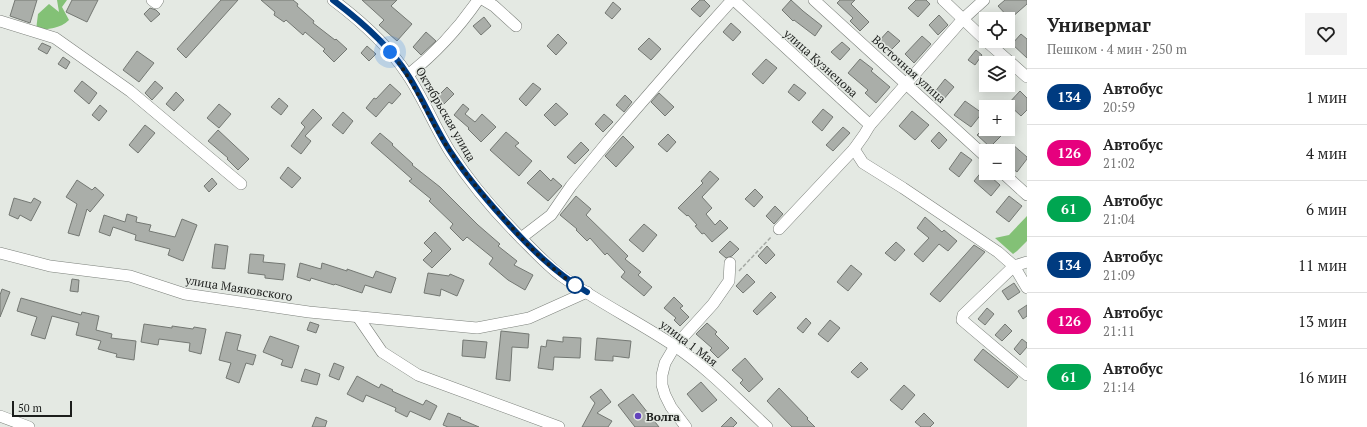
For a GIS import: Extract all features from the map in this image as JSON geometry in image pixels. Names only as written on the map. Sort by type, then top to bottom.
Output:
[{"type":"street","points":[[152,0],[156,3],[158,0]]},
{"type":"street","name":"Октябрьская улица","points":[[333,0],[383,44],[408,75],[440,135],[456,160],[485,198],[521,238],[559,274],[587,292]]},
{"type":"street","points":[[408,75],[428,60],[464,21],[478,0]]},
{"type":"street","points":[[484,0],[494,6],[516,26]]},
{"type":"street","points":[[521,238],[551,215],[571,186],[609,140],[733,0]]},
{"type":"street","name":"улица Кузнецова","points":[[733,0],[870,125]]},
{"type":"street","name":"Восточная улица","points":[[814,0],[979,151]]},
{"type":"street","points":[[943,0],[979,34]]},
{"type":"street","points":[[779,229],[854,149],[870,125],[963,19],[984,0]]},
{"type":"street","points":[[0,21],[55,38],[130,91],[241,184]]},
{"type":"street","points":[[994,48],[1027,77]]},
{"type":"street","points":[[854,149],[863,163],[998,252],[1014,266],[1027,288]]},
{"type":"street","points":[[1011,180],[1027,195]]},
{"type":"street","name":"улица Маяковского","points":[[0,252],[50,266],[130,276],[185,294],[309,312],[477,328],[528,318],[587,292]]},
{"type":"street","points":[[1027,262],[1014,266],[963,315],[962,320],[1027,375]]},
{"type":"street","points":[[686,427],[671,407],[665,395],[662,385],[662,375],[665,363],[675,346],[714,304],[729,281],[730,263]]},
{"type":"street","name":"улица 1 Мая","points":[[587,292],[675,346],[706,371],[767,427]]},
{"type":"street","points":[[358,317],[382,352],[418,375],[559,427]]},
{"type":"street","points":[[0,416],[29,427]]},
{"type":"path","points":[[729,281],[779,229]]},
{"type":"green space","points":[[57,0],[67,0],[62,7],[69,20],[58,27],[36,30],[38,14],[49,4],[59,12]]},
{"type":"green space","points":[[1027,216],[1027,241],[1013,254],[995,238],[1009,235]]},
{"type":"building","points":[[15,0],[37,0],[30,23],[10,16]]},
{"type":"building","points":[[72,0],[98,0],[87,22],[66,12]]},
{"type":"building","points":[[221,0],[238,0],[186,58],[177,49]]},
{"type":"building","points":[[261,0],[293,0],[298,4],[297,6],[314,21],[313,23],[335,40],[336,39],[347,49],[334,62],[323,51],[325,49],[305,32],[303,35],[286,20],[284,22],[274,15],[275,12]]},
{"type":"building","points":[[362,0],[397,0],[391,6],[412,24],[397,41],[379,25],[384,20]]},
{"type":"building","points":[[700,0],[704,0],[710,6],[700,17],[691,9]]},
{"type":"building","points":[[791,0],[822,26],[815,36],[794,20],[793,21],[782,10]]},
{"type":"building","points":[[840,0],[855,0],[851,4],[869,22],[860,31],[850,21],[853,18],[837,3]]},
{"type":"building","points":[[916,0],[926,0],[930,4],[918,17],[908,8]]},
{"type":"building","points":[[1005,0],[1027,0],[1027,4],[1015,15],[1015,12],[1004,12],[998,6]]},
{"type":"building","points":[[613,2],[621,9],[612,19],[605,13]]},
{"type":"building","points":[[150,8],[156,10],[160,14],[151,22],[144,14]]},
{"type":"building","points":[[939,15],[948,25],[938,35],[929,25]]},
{"type":"building","points":[[484,17],[491,26],[481,35],[473,26]]},
{"type":"building","points":[[731,23],[741,32],[733,41],[723,32]]},
{"type":"building","points":[[888,31],[900,41],[889,52],[878,42]]},
{"type":"building","points":[[426,32],[436,41],[421,55],[413,47]]},
{"type":"building","points":[[558,34],[567,43],[556,55],[547,46]]},
{"type":"building","points":[[1021,34],[1027,39],[1027,58],[1015,47],[1015,41]]},
{"type":"building","points":[[922,36],[931,44],[914,63],[905,54]]},
{"type":"building","points":[[649,38],[661,49],[651,60],[638,49]]},
{"type":"building","points":[[842,42],[850,49],[840,60],[831,52]]},
{"type":"building","points":[[42,43],[51,47],[47,54],[38,49]]},
{"type":"building","points":[[367,46],[376,54],[369,61],[361,53]]},
{"type":"building","points":[[976,50],[982,55],[979,56],[979,59],[975,65],[968,60]]},
{"type":"building","points":[[137,51],[154,63],[139,82],[123,70]]},
{"type":"building","points":[[63,57],[70,62],[66,69],[58,64]]},
{"type":"building","points":[[766,59],[777,68],[763,84],[752,74]]},
{"type":"building","points":[[860,59],[873,69],[871,71],[890,87],[876,103],[865,93],[868,90],[848,73]]},
{"type":"building","points":[[945,79],[954,87],[943,100],[934,93]]},
{"type":"building","points":[[82,81],[97,93],[89,104],[74,91]]},
{"type":"building","points":[[155,81],[163,88],[152,100],[145,93]]},
{"type":"building","points":[[533,83],[541,89],[526,106],[519,99]]},
{"type":"building","points":[[390,84],[401,94],[392,104],[389,102],[376,117],[366,108],[374,98],[376,99]]},
{"type":"building","points":[[794,84],[806,93],[799,101],[788,92]]},
{"type":"building","points":[[447,87],[454,94],[443,105],[436,98]]},
{"type":"building","points":[[1020,91],[1027,98],[1027,110],[1021,116],[1015,110],[1015,100],[1012,100]]},
{"type":"building","points":[[176,92],[184,100],[174,111],[166,104]]},
{"type":"building","points":[[659,93],[674,107],[665,116],[651,102]]},
{"type":"building","points":[[625,95],[632,102],[624,112],[616,105]]},
{"type":"building","points":[[279,98],[288,106],[281,115],[271,107]]},
{"type":"building","points":[[965,101],[979,111],[979,117],[971,127],[954,115]]},
{"type":"building","points":[[556,103],[568,114],[555,126],[544,115]]},
{"type":"building","points":[[219,104],[231,114],[219,128],[207,118]]},
{"type":"building","points":[[463,104],[469,109],[465,114],[475,122],[482,114],[496,127],[481,142],[468,129],[469,128],[454,115]]},
{"type":"building","points":[[100,105],[107,111],[99,121],[92,115]]},
{"type":"building","points":[[313,109],[322,118],[305,136],[311,141],[301,154],[291,146],[305,127],[301,123]]},
{"type":"building","points":[[823,109],[833,117],[822,131],[812,122]]},
{"type":"building","points":[[912,111],[929,125],[915,140],[899,126]]},
{"type":"building","points":[[343,112],[353,121],[343,134],[332,125]]},
{"type":"building","points":[[604,114],[613,122],[603,132],[595,124]]},
{"type":"building","points":[[145,125],[155,133],[138,153],[129,145]]},
{"type":"building","points":[[843,127],[850,133],[833,151],[826,145]]},
{"type":"building","points":[[218,130],[249,159],[238,170],[227,159],[228,158],[208,141]]},
{"type":"building","points":[[506,132],[519,143],[515,146],[532,161],[519,176],[490,150]]},
{"type":"building","points":[[939,132],[947,140],[939,149],[931,141]]},
{"type":"building","points":[[380,133],[413,164],[412,165],[440,187],[478,225],[500,244],[498,246],[517,261],[514,265],[533,275],[525,290],[508,280],[489,264],[493,258],[467,237],[463,241],[450,228],[453,224],[429,201],[431,199],[409,181],[412,179],[371,143]]},
{"type":"building","points":[[979,133],[979,136],[1001,136],[993,144],[987,144],[977,135]]},
{"type":"building","points":[[668,134],[676,142],[667,152],[658,144]]},
{"type":"building","points":[[623,136],[634,147],[616,167],[605,156]]},
{"type":"building","points":[[581,142],[589,150],[575,164],[567,157]]},
{"type":"building","points":[[1015,147],[1027,157],[1017,172],[1015,170]]},
{"type":"building","points":[[961,152],[972,160],[959,177],[949,169]]},
{"type":"building","points":[[288,167],[301,178],[292,188],[280,178]]},
{"type":"building","points":[[540,170],[551,181],[553,178],[562,186],[548,201],[527,183]]},
{"type":"building","points":[[710,171],[719,179],[702,197],[712,208],[706,214],[715,225],[720,220],[728,228],[712,242],[704,233],[702,234],[695,226],[697,225],[688,215],[687,216],[678,208],[703,183],[701,181]]},
{"type":"building","points":[[979,175],[979,180],[994,180],[1000,185],[991,196],[974,181]]},
{"type":"building","points":[[212,178],[217,184],[209,192],[204,186]]},
{"type":"building","points":[[77,180],[92,190],[95,187],[104,195],[90,212],[87,209],[79,236],[68,233],[77,204],[66,197]]},
{"type":"building","points":[[755,189],[763,197],[754,207],[745,199]]},
{"type":"building","points":[[576,196],[591,209],[586,215],[628,256],[625,259],[641,272],[638,275],[652,287],[644,296],[621,277],[625,272],[607,253],[605,255],[590,238],[587,241],[576,230],[577,229],[560,215]]},
{"type":"building","points":[[1009,196],[1022,206],[1009,222],[996,212]]},
{"type":"building","points":[[14,198],[31,203],[34,198],[41,202],[31,221],[20,215],[18,219],[9,215]]},
{"type":"building","points":[[775,206],[783,214],[774,224],[766,216]]},
{"type":"building","points":[[127,214],[137,217],[136,222],[151,225],[149,231],[175,237],[182,219],[197,225],[183,261],[168,255],[170,249],[135,240],[136,235],[113,227],[110,236],[99,232],[104,215],[125,222]]},
{"type":"building","points":[[925,217],[942,232],[944,230],[957,241],[948,251],[939,244],[923,262],[914,254],[929,238],[917,228]]},
{"type":"building","points":[[644,224],[657,235],[643,252],[629,240]]},
{"type":"building","points":[[435,232],[451,249],[432,268],[423,260],[432,251],[424,243]]},
{"type":"building","points":[[730,241],[739,249],[732,256],[726,258],[719,252]]},
{"type":"building","points":[[896,242],[905,250],[895,261],[885,253]]},
{"type":"building","points":[[215,244],[228,246],[225,269],[212,268]]},
{"type":"building","points":[[974,245],[985,252],[940,302],[930,294]]},
{"type":"building","points":[[767,246],[775,255],[766,264],[758,256]]},
{"type":"building","points":[[250,254],[264,255],[263,262],[285,264],[283,280],[265,278],[265,275],[248,273]]},
{"type":"building","points":[[300,263],[321,269],[322,263],[347,271],[347,269],[373,278],[376,271],[396,278],[391,293],[365,285],[362,293],[311,278],[310,281],[297,277]]},
{"type":"building","points":[[851,265],[862,274],[848,291],[837,282]]},
{"type":"building","points":[[428,273],[449,276],[450,274],[464,280],[457,296],[441,289],[440,296],[424,293]]},
{"type":"building","points":[[747,274],[755,282],[743,293],[736,286]]},
{"type":"building","points":[[72,279],[79,280],[78,292],[70,291]]},
{"type":"building","points":[[1014,283],[1020,292],[1008,300],[1002,291]]},
{"type":"building","points":[[2,289],[10,292],[0,317],[0,295]]},
{"type":"building","points":[[771,292],[776,297],[757,315],[753,311]]},
{"type":"building","points":[[674,297],[683,306],[680,308],[689,317],[680,326],[674,320],[676,318],[664,308]]},
{"type":"building","points":[[21,298],[81,315],[82,312],[99,316],[96,330],[112,334],[111,338],[136,341],[134,360],[116,357],[117,354],[98,349],[101,341],[76,335],[79,323],[52,316],[45,339],[31,335],[37,317],[17,311]]},
{"type":"building","points":[[1027,305],[1027,316],[1023,319],[1018,311]]},
{"type":"building","points":[[987,308],[994,314],[985,325],[978,319]]},
{"type":"building","points":[[806,318],[811,323],[803,333],[797,328]]},
{"type":"building","points":[[830,320],[840,328],[828,342],[818,334]]},
{"type":"building","points":[[310,322],[319,325],[316,333],[307,330]]},
{"type":"building","points":[[707,323],[717,332],[715,334],[729,348],[718,358],[710,350],[712,348],[696,334]]},
{"type":"building","points":[[144,324],[172,328],[172,326],[206,329],[201,354],[189,351],[190,343],[159,339],[158,345],[141,342]]},
{"type":"building","points":[[1005,324],[1012,331],[1002,341],[995,335]]},
{"type":"building","points":[[501,331],[529,334],[528,348],[512,347],[510,381],[496,379]]},
{"type":"building","points":[[226,332],[241,335],[237,350],[256,355],[253,365],[246,363],[239,383],[226,378],[231,363],[219,360]]},
{"type":"building","points":[[270,336],[299,346],[292,368],[281,365],[283,360],[263,352]]},
{"type":"building","points":[[563,337],[581,338],[580,358],[554,357],[553,370],[538,368],[541,346],[546,347],[547,340],[563,342]]},
{"type":"building","points":[[597,338],[631,341],[629,358],[613,356],[613,361],[595,360]]},
{"type":"building","points":[[1022,339],[1027,343],[1027,347],[1020,355],[1014,349]]},
{"type":"building","points":[[463,340],[487,342],[485,358],[462,356]]},
{"type":"building","points":[[983,349],[1018,377],[1008,388],[974,360]]},
{"type":"building","points":[[745,358],[763,379],[749,392],[740,383],[743,380],[732,370]]},
{"type":"building","points":[[861,362],[868,369],[858,378],[851,372]]},
{"type":"building","points":[[334,363],[344,367],[339,380],[329,376]]},
{"type":"building","points":[[305,369],[320,374],[317,385],[301,381]]},
{"type":"building","points":[[357,376],[379,388],[381,384],[393,390],[392,391],[423,405],[426,400],[437,406],[430,420],[410,411],[407,417],[395,411],[396,408],[366,395],[363,402],[347,394]]},
{"type":"building","points":[[701,382],[717,400],[702,412],[687,394]]},
{"type":"building","points":[[904,385],[915,395],[902,410],[890,400]]},
{"type":"building","points":[[779,388],[815,427],[792,427],[767,401]]},
{"type":"building","points":[[601,389],[611,402],[597,413],[612,421],[608,427],[582,427],[595,403],[590,397]]},
{"type":"building","name":"Волга","points":[[633,394],[659,427],[635,427],[618,405]]},
{"type":"building","points":[[448,413],[479,427],[448,427],[443,425]]},
{"type":"building","points":[[924,413],[934,423],[930,427],[921,427],[915,422]]},
{"type":"building","points":[[316,417],[327,421],[325,427],[312,427]]},
{"type":"building","points":[[731,417],[737,423],[733,427],[721,427]]},
{"type":"bus line","name":"134","points":[[333,0],[366,27],[397,60],[408,75],[440,135],[452,154],[463,171],[485,198],[546,263],[559,274],[587,292]]},
{"type":"place","name":"Волга","points":[[638,416]]},
{"type":"route","points":[[390,52],[408,75],[440,135],[463,171],[521,238],[546,263],[575,285]]}]
